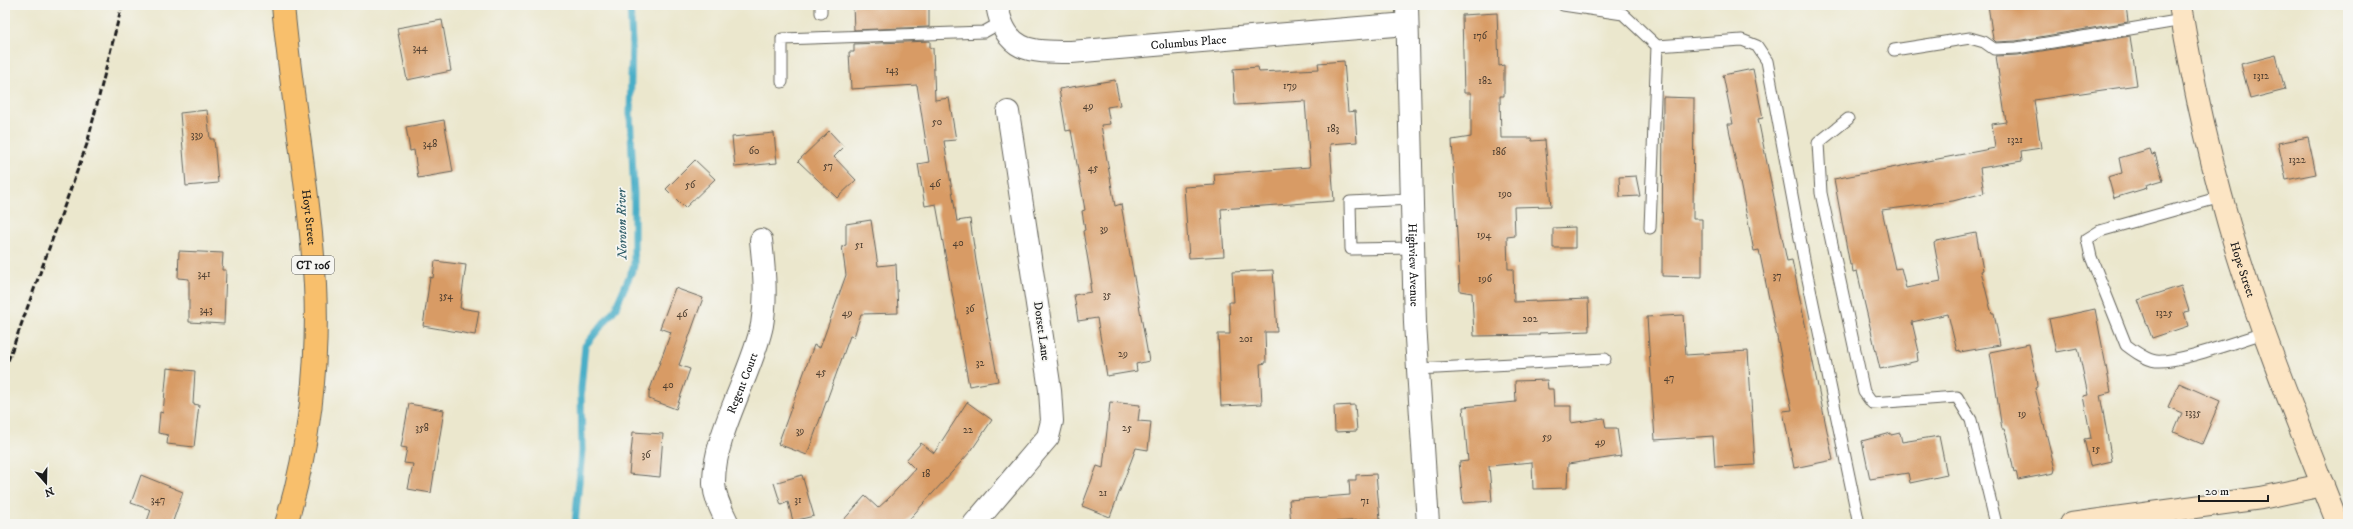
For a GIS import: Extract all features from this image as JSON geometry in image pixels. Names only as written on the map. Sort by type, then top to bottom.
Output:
[{"type":"main road","name":"Hoyt Street","points":[[283,5],[311,247],[316,347],[307,424],[286,524]]},
{"type":"main road","name":"Hope Street","points":[[2181,13],[2199,110],[2221,197],[2264,333],[2338,524]]},
{"type":"main road","points":[[2072,524],[2261,498],[2323,486]]},
{"type":"street","name":"Columbus Place","points":[[998,14],[1010,38],[1024,49],[1039,52],[1071,52],[1407,15]]},
{"type":"street","name":"Highview Avenue","points":[[1407,15],[1418,369],[1428,524]]},
{"type":"street","name":"Dorset Lane","points":[[974,524],[1048,437],[1052,422],[1048,374],[1008,112]]},
{"type":"street","name":"Regent Court","points":[[728,524],[718,504],[714,484],[716,466],[727,428],[762,326],[766,287],[761,240]]},
{"type":"lane","points":[[1563,5],[1623,14],[1658,46],[1742,40],[1757,46],[1767,61],[1805,265],[1859,524]]},
{"type":"lane","points":[[1894,50],[1970,38],[1984,42],[1994,49],[2016,48],[2181,13]]},
{"type":"lane","points":[[782,82],[782,39],[984,32],[998,14]]},
{"type":"lane","points":[[1650,228],[1658,46]]},
{"type":"lane","points":[[1848,119],[1818,143],[1821,193],[1864,392],[1872,403],[1957,397],[1970,420],[1996,524]]},
{"type":"lane","points":[[2221,197],[2100,231],[2087,239],[2091,257],[2126,345],[2135,352],[2156,361],[2176,359],[2264,333]]},
{"type":"lane","points":[[1412,199],[1350,202],[1351,249],[1414,248]]},
{"type":"lane","points":[[1418,369],[1605,359]]},
{"type":"building","points":[[853,5],[929,5],[929,27],[854,30]]},
{"type":"building","points":[[1988,5],[2126,5],[2128,22],[2016,41],[1996,42],[1993,39]]},
{"type":"building","points":[[1497,13],[1499,66],[1504,65],[1504,96],[1500,96],[1501,138],[1531,138],[1532,141],[1545,140],[1551,206],[1514,207],[1515,236],[1507,237],[1508,269],[1513,269],[1514,302],[1588,299],[1589,331],[1539,333],[1539,335],[1474,336],[1472,293],[1460,291],[1452,140],[1471,137],[1471,93],[1464,93],[1462,15]]},
{"type":"building","points":[[442,20],[451,71],[407,80],[397,28]]},
{"type":"building","points":[[2130,36],[2137,85],[2034,100],[2041,148],[2021,151],[2022,161],[1980,168],[1984,193],[1953,201],[1882,210],[1895,269],[1901,268],[1906,288],[1941,281],[1934,243],[1937,241],[1976,233],[1983,270],[1981,271],[1990,307],[1992,313],[1994,313],[2000,345],[1960,352],[1960,350],[1957,351],[1948,314],[1912,322],[1919,352],[1917,353],[1918,361],[1880,369],[1857,271],[1853,272],[1852,265],[1850,265],[1834,179],[1995,148],[1992,124],[2006,122],[1996,56],[2018,55]]},
{"type":"building","points":[[930,41],[930,48],[933,48],[935,100],[949,98],[956,140],[944,141],[957,221],[970,219],[976,261],[998,381],[969,386],[936,204],[925,206],[918,164],[929,162],[917,85],[851,89],[849,52],[854,52],[854,44]]},
{"type":"building","points":[[2276,55],[2285,90],[2250,99],[2241,64]]},
{"type":"building","points":[[1344,61],[1348,112],[1355,111],[1357,142],[1330,144],[1334,201],[1221,209],[1224,256],[1189,258],[1184,187],[1215,185],[1214,174],[1310,167],[1305,101],[1235,105],[1233,69],[1258,67],[1259,72],[1319,69],[1318,63]]},
{"type":"building","points":[[1753,69],[1763,118],[1758,119],[1787,261],[1792,260],[1833,460],[1794,468],[1783,411],[1792,410],[1759,250],[1754,251],[1728,124],[1733,124],[1723,75]]},
{"type":"building","points":[[1115,80],[1120,105],[1107,107],[1110,124],[1101,125],[1115,206],[1121,204],[1149,361],[1136,364],[1137,371],[1107,376],[1097,318],[1078,321],[1074,295],[1091,292],[1090,284],[1092,284],[1083,231],[1085,230],[1082,211],[1085,210],[1071,130],[1066,131],[1059,89]]},
{"type":"building","points":[[1663,97],[1694,98],[1693,219],[1702,219],[1702,277],[1662,276]]},
{"type":"building","points":[[207,110],[210,139],[214,139],[218,183],[186,186],[180,113]]},
{"type":"building","points":[[444,120],[453,172],[418,178],[414,150],[410,151],[406,127]]},
{"type":"building","points":[[829,131],[844,147],[834,157],[856,180],[837,198],[798,161]]},
{"type":"building","points":[[774,133],[777,163],[735,167],[732,137]]},
{"type":"building","points":[[2308,137],[2316,174],[2286,180],[2278,143]]},
{"type":"building","points":[[2150,149],[2152,155],[2155,154],[2163,180],[2146,185],[2147,188],[2114,198],[2108,177],[2122,173],[2119,158]]},
{"type":"building","points":[[695,160],[715,179],[685,208],[666,189]]},
{"type":"building","points":[[1636,176],[1640,196],[1620,197],[1619,177]]},
{"type":"building","points":[[871,220],[878,266],[896,264],[898,313],[861,314],[854,337],[850,336],[807,455],[778,444],[814,345],[820,348],[846,275],[842,246],[846,245],[846,224]]},
{"type":"building","points":[[1575,227],[1575,248],[1553,248],[1553,228]]},
{"type":"building","points":[[179,251],[223,253],[222,270],[226,270],[224,324],[189,322],[189,279],[178,278]]},
{"type":"building","points":[[435,261],[466,265],[460,308],[479,311],[475,335],[423,326],[430,277],[433,278]]},
{"type":"building","points":[[1273,270],[1277,332],[1265,332],[1266,363],[1260,364],[1262,404],[1221,406],[1218,334],[1230,334],[1229,302],[1234,302],[1232,272]]},
{"type":"building","points":[[2181,286],[2189,311],[2184,312],[2188,326],[2152,338],[2138,300]]},
{"type":"building","points":[[675,288],[703,298],[679,365],[690,369],[676,409],[649,399],[649,392],[671,332],[660,328]]},
{"type":"building","points":[[2095,309],[2111,392],[2100,395],[2112,461],[2090,466],[2084,439],[2091,438],[2083,396],[2088,395],[2078,348],[2056,352],[2049,319]]},
{"type":"building","points":[[1683,315],[1686,355],[1748,351],[1755,465],[1715,467],[1713,436],[1655,440],[1647,317]]},
{"type":"building","points":[[2029,344],[2036,377],[2037,387],[2035,388],[2055,469],[2054,473],[2018,480],[2016,471],[2014,472],[2007,438],[2004,429],[2002,429],[1990,352]]},
{"type":"building","points":[[167,368],[195,371],[193,404],[199,405],[194,447],[167,444],[168,435],[158,433],[160,412],[163,413]]},
{"type":"building","points":[[1547,380],[1548,389],[1553,389],[1554,406],[1571,406],[1571,423],[1604,418],[1606,428],[1617,428],[1621,456],[1568,464],[1567,488],[1533,489],[1532,462],[1489,466],[1492,501],[1463,503],[1459,462],[1468,461],[1463,407],[1516,402],[1515,381]]},
{"type":"building","points":[[2179,383],[2220,401],[2202,444],[2174,432],[2182,413],[2168,407]]},
{"type":"building","points":[[967,402],[992,420],[971,451],[905,524],[840,524],[865,496],[878,508],[889,498],[915,469],[906,460],[921,443],[934,453]]},
{"type":"building","points":[[1110,402],[1140,405],[1138,421],[1151,422],[1148,450],[1136,448],[1110,517],[1082,506],[1097,466],[1103,468]]},
{"type":"building","points":[[409,404],[444,410],[431,493],[408,489],[413,464],[404,463],[407,448],[401,447]]},
{"type":"building","points":[[1355,405],[1357,431],[1335,432],[1334,406]]},
{"type":"building","points":[[633,432],[663,434],[660,477],[629,474]]},
{"type":"building","points":[[1891,433],[1891,435],[1900,433],[1902,442],[1939,436],[1947,475],[1910,483],[1908,473],[1870,479],[1862,441]]},
{"type":"building","points":[[1376,474],[1380,519],[1333,522],[1333,524],[1291,524],[1289,500],[1350,495],[1349,480],[1356,480],[1356,475]]},
{"type":"building","points":[[141,475],[183,492],[172,524],[146,524],[151,510],[131,503]]},
{"type":"building","points":[[802,475],[814,516],[793,521],[788,502],[781,505],[774,483]]},
{"type":"waterway","name":"Noroton River","points":[[575,524],[582,451],[581,389],[585,346],[615,309],[634,266],[634,194],[630,113],[632,43],[630,5]]},
{"type":"railway","points":[[5,369],[87,144],[122,5]]}]
